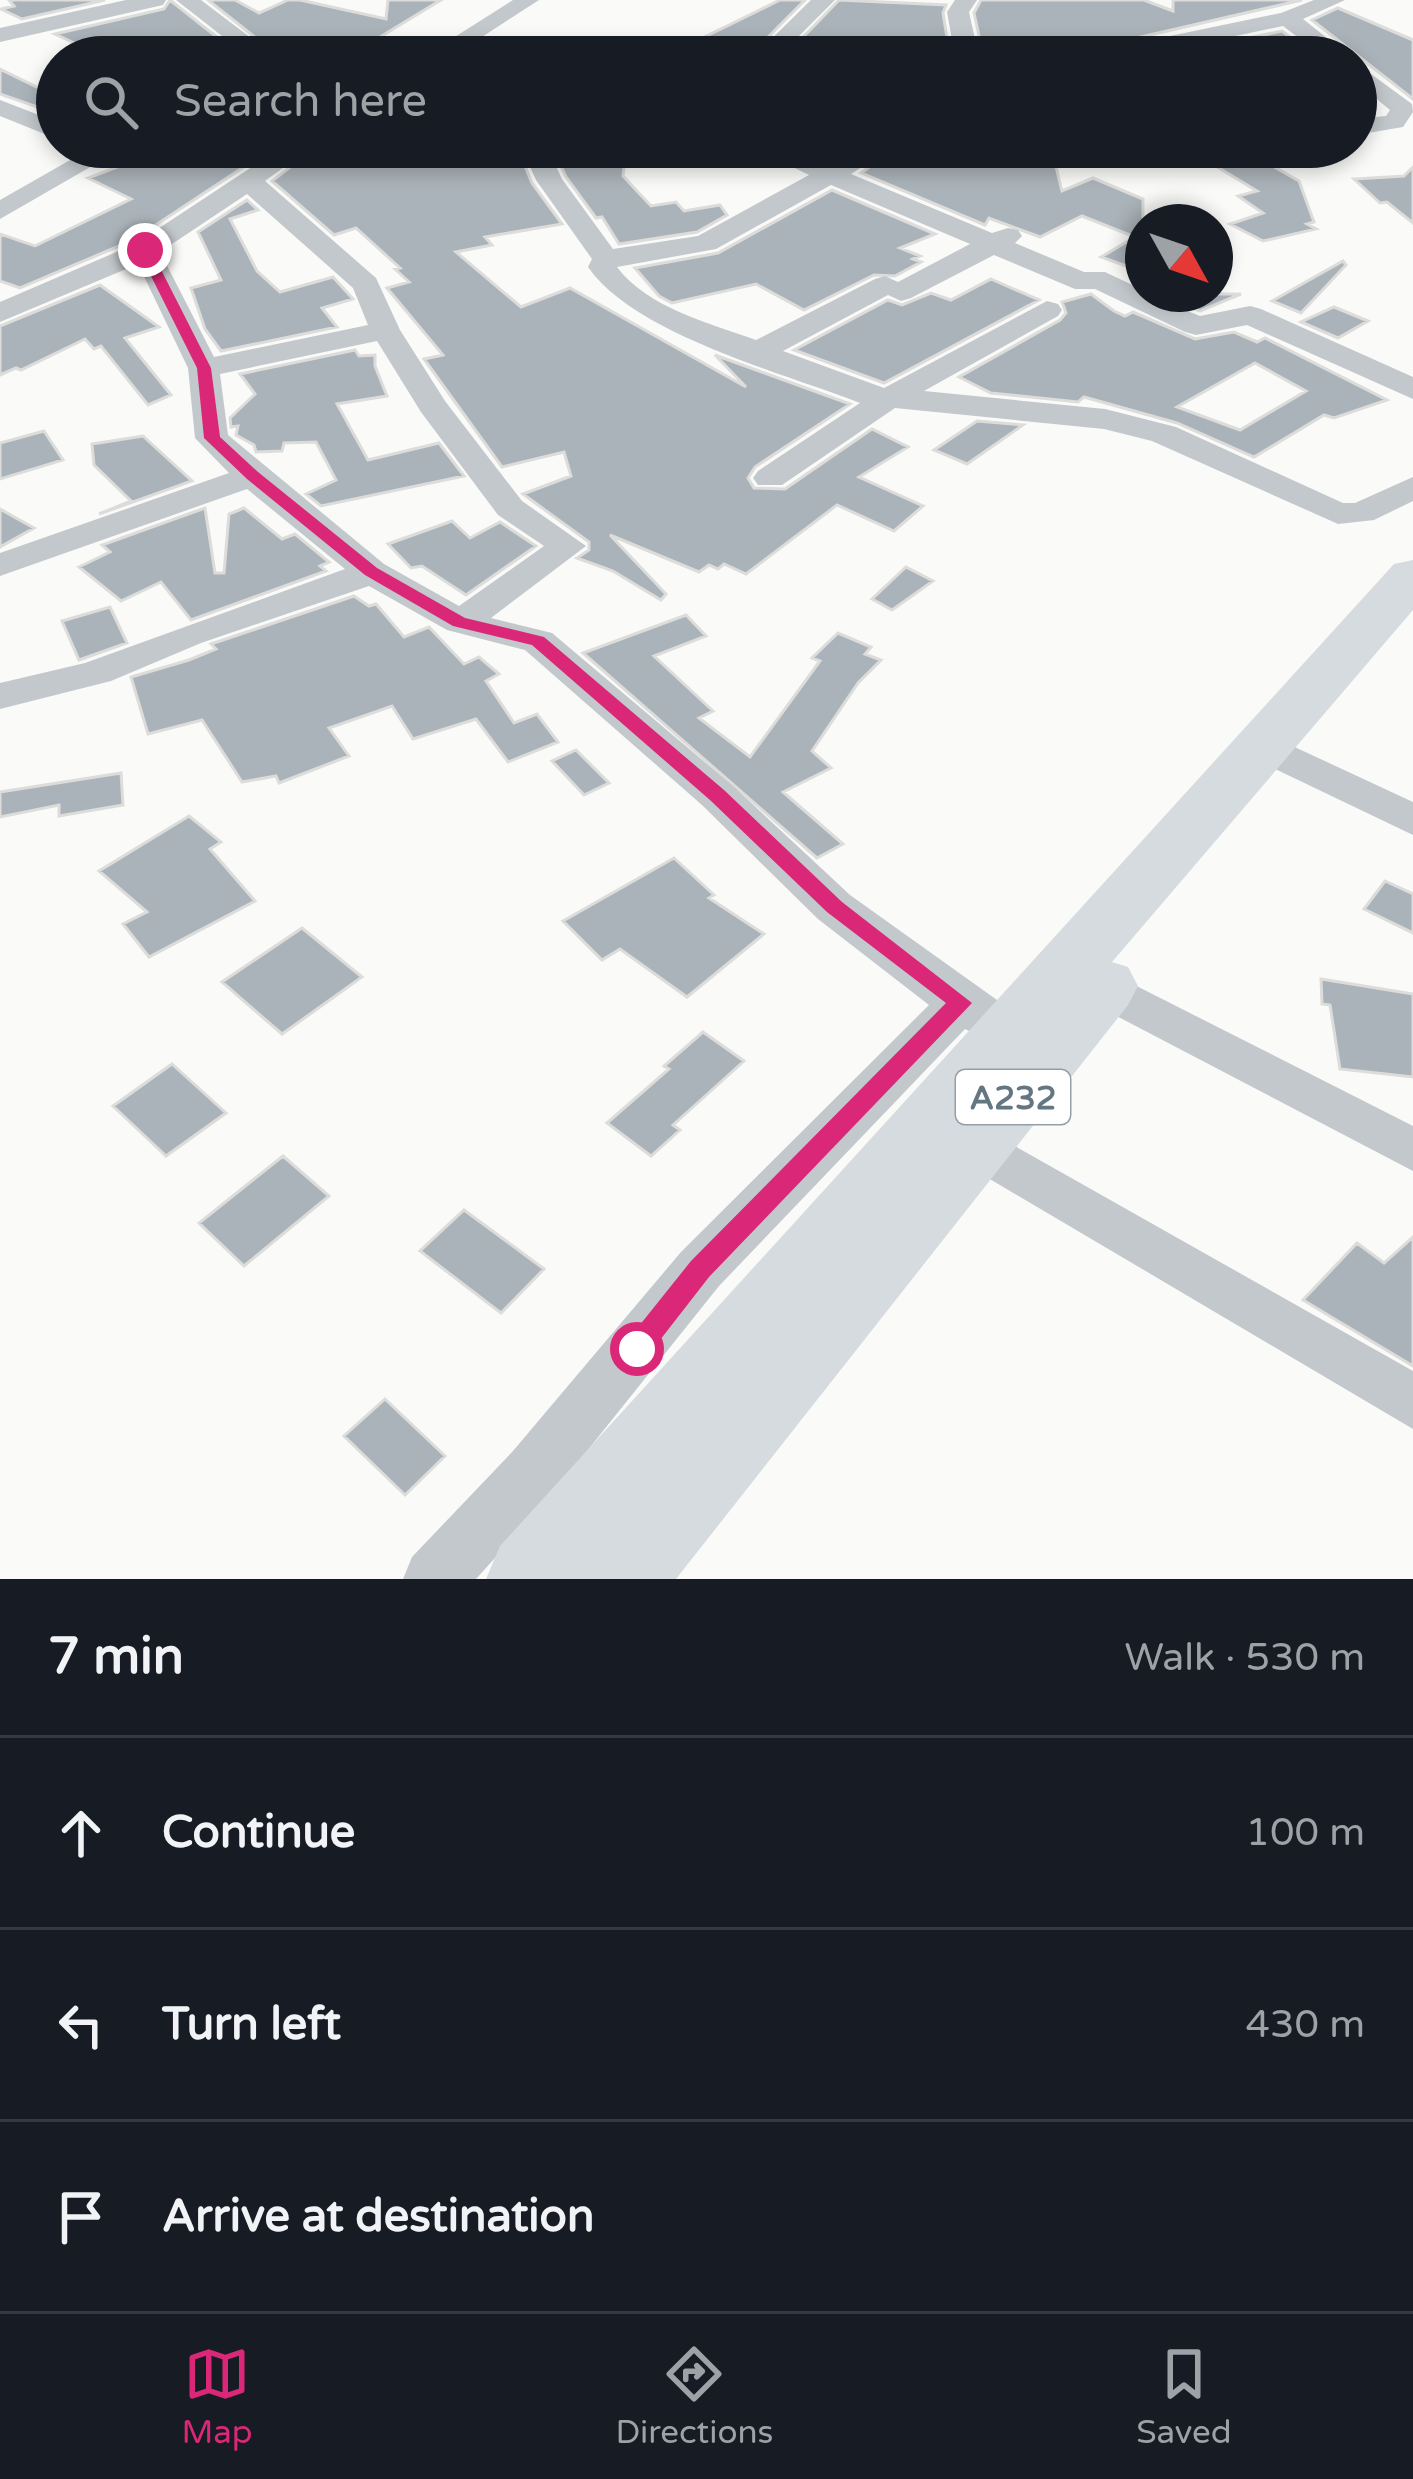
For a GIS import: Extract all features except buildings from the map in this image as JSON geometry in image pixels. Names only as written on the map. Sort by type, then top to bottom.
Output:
[{"type":"highway","name":"A232","points":[[533,1579],[984,1018],[1413,577]]},
{"type":"highway","name":"A232","points":[[617,1579],[1286,757],[1413,619]]},
{"type":"street","points":[[0,35],[154,0]]},
{"type":"street","points":[[187,0],[236,36]]},
{"type":"street","points":[[469,36],[528,0]]},
{"type":"street","points":[[787,36],[824,0]]},
{"type":"street","points":[[963,36],[958,12],[966,0]]},
{"type":"street","points":[[1217,36],[1334,0]]},
{"type":"street","points":[[0,17],[26,29]]},
{"type":"street","points":[[1287,18],[1311,36]]},
{"type":"street","points":[[1377,90],[1406,118]]},
{"type":"street","points":[[0,107],[36,122]]},
{"type":"street","points":[[0,211],[70,168]]},
{"type":"street","points":[[0,313],[145,250],[268,168]]},
{"type":"street","points":[[543,168],[606,259]]},
{"type":"street","points":[[810,168],[1002,241],[1196,326],[1250,315],[1413,389]]},
{"type":"street","points":[[606,259],[706,243],[800,187],[847,168]]},
{"type":"street","points":[[249,181],[366,284],[385,330],[432,405],[510,508],[568,546],[460,622]]},
{"type":"street","points":[[759,351],[1002,241]]},
{"type":"street","points":[[145,250],[204,368],[212,438],[252,476],[371,572],[460,622],[538,640],[717,795],[834,907],[984,1018],[700,1269],[535,1472],[434,1579]]},
{"type":"street","points":[[606,259],[602,267],[617,287],[650,307],[886,399],[941,400],[1105,419],[1164,434],[1338,514],[1362,513],[1413,487]]},
{"type":"street","points":[[770,478],[886,399],[1047,310]]},
{"type":"street","points":[[204,368],[385,330]]},
{"type":"street","points":[[0,565],[252,476]]},
{"type":"street","points":[[0,696],[97,672],[371,572]]},
{"type":"street","points":[[1286,757],[1413,820]]},
{"type":"street","points":[[1103,987],[1413,1150]]},
{"type":"street","points":[[974,1144],[1413,1402]]},
{"type":"route","points":[[145,250],[204,368],[212,438],[252,476],[371,572],[460,622],[538,640],[717,795],[834,907],[961,1003],[700,1269],[637,1349]]}]
